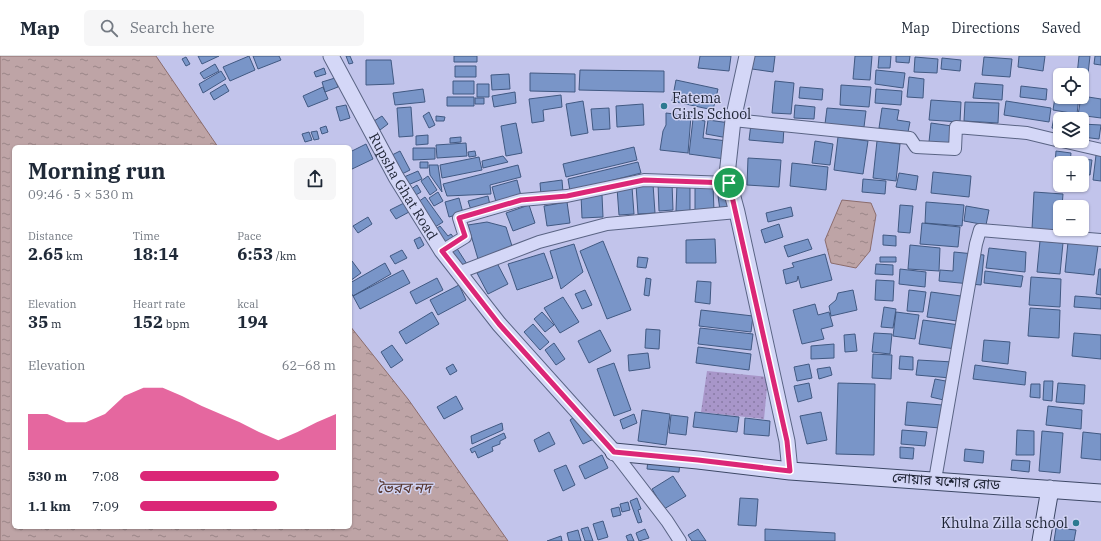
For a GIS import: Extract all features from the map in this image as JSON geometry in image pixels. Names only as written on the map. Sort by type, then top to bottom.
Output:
[{"type":"main road","name":"লোয়ার যশোর রোড","points":[[614,452],[790,471],[935,480],[1101,493]]},
{"type":"main road","points":[[1041,541],[1050,489]]},
{"type":"street","name":"Rupsha Ghat Road","points":[[331,56],[396,177],[442,251],[499,324],[614,452]]},
{"type":"street","points":[[747,56],[734,120],[727,175],[737,212],[787,441],[790,471]]},
{"type":"street","points":[[734,120],[910,138],[916,148],[955,149],[956,128],[1027,132],[1053,139]]},
{"type":"street","points":[[1089,147],[1101,150]]},
{"type":"street","points":[[442,251],[465,236],[459,218],[521,200],[567,196],[644,180],[729,183]]},
{"type":"street","points":[[458,273],[539,242],[607,224],[737,212]]},
{"type":"street","points":[[935,480],[976,244],[980,230],[1101,240]]},
{"type":"street","points":[[614,452],[667,521],[680,541]]},
{"type":"shaded area","points":[[707,371],[768,377],[764,419],[701,412]]},
{"type":"water","name":"ভৈরব নদ","points":[[0,56],[156,56],[217,145],[12,145],[12,529],[352,529],[352,329],[408,399],[508,541],[0,541]]},
{"type":"water","points":[[842,200],[871,203],[876,215],[870,251],[856,268],[831,263],[825,240]]},
{"type":"building","points":[[198,56],[219,56],[202,64]]},
{"type":"building","points":[[249,56],[255,70],[230,81],[223,67]]},
{"type":"building","points":[[253,56],[279,56],[281,60],[258,69]]},
{"type":"building","points":[[346,56],[350,56],[353,63],[349,64]]},
{"type":"building","points":[[454,56],[477,56],[477,62],[454,62]]},
{"type":"building","points":[[700,56],[731,56],[729,71],[698,68]]},
{"type":"building","points":[[747,56],[775,56],[773,72],[745,68]]},
{"type":"building","points":[[855,56],[872,56],[870,80],[853,79]]},
{"type":"building","points":[[879,56],[891,56],[890,68],[878,68]]},
{"type":"building","points":[[896,56],[910,56],[909,63],[896,62]]},
{"type":"building","points":[[1019,56],[1045,56],[1043,71],[1018,67]]},
{"type":"building","points":[[1079,56],[1090,56],[1089,68],[1078,68]]},
{"type":"building","points":[[1095,56],[1101,56],[1101,65],[1094,64]]},
{"type":"building","points":[[186,57],[190,64],[186,66],[182,59]]},
{"type":"building","points":[[915,57],[938,59],[937,73],[914,72]]},
{"type":"building","points":[[984,57],[1012,59],[1010,77],[982,75]]},
{"type":"building","points":[[942,58],[961,60],[960,71],[941,69]]},
{"type":"building","points":[[366,60],[391,60],[394,84],[366,85]]},
{"type":"building","points":[[215,64],[219,71],[204,79],[200,73]]},
{"type":"building","points":[[455,66],[476,66],[476,77],[455,77]]},
{"type":"building","points":[[324,68],[326,74],[316,77],[314,72]]},
{"type":"building","points":[[580,70],[664,71],[664,92],[579,90]]},
{"type":"building","points":[[876,70],[905,73],[903,88],[875,84]]},
{"type":"building","points":[[221,71],[226,79],[203,93],[199,84]]},
{"type":"building","points":[[530,73],[575,74],[575,92],[530,91]]},
{"type":"building","points":[[509,74],[510,89],[492,90],[491,75]]},
{"type":"building","points":[[909,77],[924,79],[923,98],[907,97]]},
{"type":"building","points":[[335,78],[338,87],[325,92],[322,82]]},
{"type":"building","points":[[676,80],[718,89],[713,110],[672,101]]},
{"type":"building","points":[[453,81],[474,81],[474,94],[453,94]]},
{"type":"building","points":[[775,81],[794,83],[791,114],[772,113]]},
{"type":"building","points":[[975,83],[1003,85],[1002,100],[973,98]]},
{"type":"building","points":[[225,84],[229,91],[214,100],[210,93]]},
{"type":"building","points":[[477,84],[489,84],[489,97],[477,97]]},
{"type":"building","points":[[841,85],[871,87],[869,107],[840,105]]},
{"type":"building","points":[[1021,86],[1047,89],[1046,100],[1020,97]]},
{"type":"building","points":[[323,87],[328,99],[308,107],[303,96]]},
{"type":"building","points":[[800,87],[823,89],[822,100],[799,98]]},
{"type":"building","points":[[423,89],[425,102],[395,105],[393,93]]},
{"type":"building","points":[[876,89],[902,91],[901,105],[875,103]]},
{"type":"building","points":[[515,92],[516,103],[494,107],[492,96]]},
{"type":"building","points":[[561,95],[562,107],[543,110],[544,121],[532,123],[529,99]]},
{"type":"building","points":[[447,97],[474,97],[474,106],[447,106]]},
{"type":"building","points":[[1089,97],[1101,99],[1101,118],[1089,116],[1089,112],[1078,112],[1080,104],[1089,104]]},
{"type":"building","points":[[475,98],[484,98],[484,104],[475,104]]},
{"type":"building","points":[[931,100],[961,102],[960,122],[929,120]]},
{"type":"building","points":[[583,101],[588,133],[571,136],[566,104]]},
{"type":"building","points":[[1006,101],[1051,108],[1049,122],[1004,115]]},
{"type":"building","points":[[965,102],[999,103],[998,123],[964,121]]},
{"type":"building","points":[[643,104],[644,125],[617,127],[616,106]]},
{"type":"building","points":[[1054,104],[1078,104],[1077,112],[1053,110]]},
{"type":"building","points":[[346,105],[350,118],[340,121],[336,107]]},
{"type":"building","points":[[795,105],[815,107],[814,119],[794,118]]},
{"type":"building","points":[[411,107],[413,136],[399,137],[397,108]]},
{"type":"building","points":[[609,108],[610,129],[593,130],[591,109]]},
{"type":"building","points":[[827,108],[866,111],[864,127],[825,124]]},
{"type":"building","points":[[882,108],[899,110],[897,120],[910,122],[908,132],[879,128]]},
{"type":"building","points":[[429,112],[435,125],[429,128],[423,116]]},
{"type":"building","points":[[666,113],[691,116],[688,153],[660,150],[663,131],[666,125]]},
{"type":"building","points":[[382,116],[388,124],[380,130],[374,121]]},
{"type":"building","points":[[436,116],[445,117],[444,121],[436,121]]},
{"type":"building","points":[[693,119],[705,121],[703,138],[727,141],[725,159],[689,154]]},
{"type":"building","points":[[708,120],[730,123],[728,138],[706,134]]},
{"type":"building","points":[[516,123],[522,153],[506,156],[501,126]]},
{"type":"building","points":[[931,123],[952,126],[950,145],[929,142]]},
{"type":"building","points":[[751,124],[784,127],[783,143],[749,140]]},
{"type":"building","points":[[1089,124],[1101,125],[1099,139],[1089,138]]},
{"type":"building","points":[[326,126],[328,132],[322,134],[320,128]]},
{"type":"building","points":[[317,131],[319,139],[314,140],[311,132]]},
{"type":"building","points":[[309,132],[312,140],[305,142],[302,134]]},
{"type":"building","points":[[428,135],[428,144],[416,145],[416,136]]},
{"type":"building","points":[[461,137],[461,142],[450,143],[450,138]]},
{"type":"building","points":[[838,137],[868,141],[863,174],[834,170]]},
{"type":"building","points":[[815,141],[833,144],[830,165],[812,163]]},
{"type":"building","points":[[877,141],[900,144],[896,181],[873,178]]},
{"type":"building","points":[[466,143],[467,156],[437,158],[436,145]]},
{"type":"building","points":[[366,144],[373,159],[352,169],[352,151]]},
{"type":"building","points":[[634,147],[637,160],[566,177],[563,164]]},
{"type":"building","points":[[413,148],[435,148],[435,159],[413,160]]},
{"type":"building","points":[[400,151],[410,170],[402,174],[392,155]]},
{"type":"building","points":[[475,151],[476,156],[469,157],[468,152]]},
{"type":"building","points":[[1056,151],[1071,153],[1071,156],[1056,156]]},
{"type":"building","points":[[1096,155],[1101,155],[1101,181],[1093,180]]},
{"type":"building","points":[[503,156],[508,162],[483,168],[482,161]]},
{"type":"building","points":[[479,157],[482,170],[442,178],[440,165]]},
{"type":"building","points":[[748,158],[781,160],[779,187],[747,185]]},
{"type":"building","points":[[1089,160],[1092,160],[1089,175]]},
{"type":"building","points":[[420,162],[428,162],[428,168],[420,168]]},
{"type":"building","points":[[638,162],[641,173],[570,191],[568,179]]},
{"type":"building","points":[[792,163],[828,167],[826,190],[790,186]]},
{"type":"building","points":[[429,165],[438,165],[442,192],[430,175]]},
{"type":"building","points":[[518,165],[521,177],[490,185],[491,194],[447,196],[443,184]]},
{"type":"building","points":[[418,171],[422,179],[408,185],[404,177]]},
{"type":"building","points":[[933,172],[971,176],[969,197],[931,193]]},
{"type":"building","points":[[899,173],[918,176],[916,190],[896,187]]},
{"type":"building","points":[[428,176],[437,190],[430,195],[421,181]]},
{"type":"building","points":[[863,179],[886,181],[885,194],[862,192]]},
{"type":"building","points":[[517,180],[521,196],[496,202],[492,187]]},
{"type":"building","points":[[562,180],[563,192],[541,195],[540,183]]},
{"type":"building","points":[[658,183],[672,183],[673,210],[659,211]]},
{"type":"building","points":[[677,183],[690,183],[690,211],[676,211]]},
{"type":"building","points":[[653,184],[655,213],[638,214],[636,185]]},
{"type":"building","points":[[417,185],[421,192],[414,196],[410,190]]},
{"type":"building","points":[[695,185],[713,185],[714,211],[695,211]]},
{"type":"building","points":[[632,187],[634,214],[619,215],[617,188]]},
{"type":"building","points":[[729,187],[731,209],[720,211],[717,188]]},
{"type":"building","points":[[438,192],[443,201],[434,206],[429,198]]},
{"type":"building","points":[[1034,192],[1063,194],[1063,200],[1053,200],[1053,230],[1032,229]]},
{"type":"building","points":[[581,195],[602,195],[603,217],[582,218]]},
{"type":"building","points":[[488,196],[490,205],[471,210],[468,201]]},
{"type":"building","points":[[425,197],[443,222],[435,227],[418,202]]},
{"type":"building","points":[[459,198],[463,213],[449,217],[445,202]]},
{"type":"building","points":[[567,202],[570,223],[547,226],[544,206]]},
{"type":"building","points":[[926,202],[964,205],[962,226],[925,223]]},
{"type":"building","points":[[404,203],[409,212],[396,219],[390,210]]},
{"type":"building","points":[[529,205],[535,223],[513,231],[506,213]]},
{"type":"building","points":[[900,205],[913,206],[910,233],[898,232]]},
{"type":"building","points":[[966,206],[989,210],[986,225],[964,221]]},
{"type":"building","points":[[791,207],[793,216],[768,222],[766,213]]},
{"type":"building","points":[[368,217],[372,224],[358,233],[353,226]]},
{"type":"building","points":[[487,222],[506,227],[512,246],[478,259],[468,225]]},
{"type":"building","points":[[922,223],[960,227],[958,247],[920,244]]},
{"type":"building","points":[[779,224],[783,237],[765,243],[761,230]]},
{"type":"building","points":[[440,226],[448,236],[451,234],[454,238],[447,244],[436,229]]},
{"type":"building","points":[[883,235],[896,236],[896,246],[883,245]]},
{"type":"building","points":[[420,237],[424,245],[418,249],[414,240]]},
{"type":"building","points":[[715,239],[716,263],[686,263],[686,240]]},
{"type":"building","points":[[808,239],[812,249],[788,257],[784,246]]},
{"type":"building","points":[[603,241],[631,310],[607,319],[580,251]]},
{"type":"building","points":[[1040,241],[1063,243],[1060,274],[1037,272]]},
{"type":"building","points":[[1068,242],[1098,246],[1094,275],[1065,272]]},
{"type":"building","points":[[574,244],[583,272],[561,289],[550,251]]},
{"type":"building","points":[[910,245],[940,248],[939,271],[908,269]]},
{"type":"building","points":[[456,247],[467,264],[463,267],[451,250]]},
{"type":"building","points":[[989,248],[1026,252],[1025,272],[986,268]]},
{"type":"building","points":[[402,250],[407,258],[395,264],[390,256]]},
{"type":"building","points":[[954,252],[984,255],[981,285],[939,281],[940,270],[953,271]]},
{"type":"building","points":[[544,253],[553,278],[517,290],[508,264]]},
{"type":"building","points":[[825,254],[832,280],[801,288],[798,276],[797,281],[786,284],[783,270],[794,267],[792,263]]},
{"type":"building","points":[[638,257],[648,258],[646,268],[637,267]]},
{"type":"building","points":[[880,257],[896,257],[896,262],[880,262]]},
{"type":"building","points":[[352,261],[361,273],[352,280]]},
{"type":"building","points":[[385,263],[391,274],[353,296],[352,282]]},
{"type":"building","points":[[497,263],[508,284],[488,294],[477,273]]},
{"type":"building","points":[[876,264],[893,265],[893,275],[875,274]]},
{"type":"building","points":[[900,269],[926,272],[925,287],[899,284]]},
{"type":"building","points":[[1099,269],[1101,269],[1101,295],[1096,294]]},
{"type":"building","points":[[403,270],[410,283],[360,309],[353,296]]},
{"type":"building","points":[[985,271],[1023,276],[1021,287],[984,283]]},
{"type":"building","points":[[1031,277],[1061,279],[1060,307],[1029,305]]},
{"type":"building","points":[[437,278],[443,290],[416,304],[410,292]]},
{"type":"building","points":[[646,278],[651,279],[649,296],[644,295]]},
{"type":"building","points":[[876,280],[894,281],[893,301],[875,300]]},
{"type":"building","points":[[697,281],[711,282],[710,304],[695,302]]},
{"type":"building","points":[[459,285],[466,300],[438,315],[430,300]]},
{"type":"building","points":[[585,290],[592,305],[582,309],[575,294]]},
{"type":"building","points":[[853,290],[857,310],[831,316],[829,306],[836,300],[838,293]]},
{"type":"building","points":[[909,290],[926,292],[923,312],[907,311]]},
{"type":"building","points":[[931,292],[961,296],[957,321],[927,317]]},
{"type":"building","points":[[1075,296],[1101,298],[1101,309],[1074,307]]},
{"type":"building","points":[[563,297],[579,322],[560,333],[544,308]]},
{"type":"building","points":[[815,304],[818,315],[829,312],[833,326],[821,329],[824,339],[802,344],[793,310]]},
{"type":"building","points":[[884,307],[896,309],[893,328],[881,327]]},
{"type":"building","points":[[1030,308],[1060,310],[1059,338],[1028,336]]},
{"type":"building","points":[[701,310],[753,316],[751,332],[699,326]]},
{"type":"building","points":[[432,312],[439,324],[406,344],[399,332]]},
{"type":"building","points":[[542,312],[554,325],[545,332],[534,319]]},
{"type":"building","points":[[896,312],[919,315],[915,339],[893,336]]},
{"type":"building","points":[[923,320],[967,326],[963,350],[919,344]]},
{"type":"building","points":[[533,324],[549,342],[540,350],[524,332]]},
{"type":"building","points":[[700,328],[753,334],[751,350],[698,344]]},
{"type":"building","points":[[646,329],[660,330],[659,349],[645,348]]},
{"type":"building","points":[[600,330],[611,351],[589,363],[578,341]]},
{"type":"building","points":[[874,333],[892,334],[890,354],[872,352]]},
{"type":"building","points":[[1074,333],[1101,335],[1101,359],[1072,356]]},
{"type":"building","points":[[855,334],[857,351],[845,352],[844,335]]},
{"type":"building","points":[[984,340],[1010,342],[1008,364],[982,361]]},
{"type":"building","points":[[554,343],[565,359],[556,365],[545,350]]},
{"type":"building","points":[[834,344],[834,358],[811,359],[811,346]]},
{"type":"building","points":[[392,345],[403,360],[391,368],[381,352]]},
{"type":"building","points":[[698,347],[751,354],[749,370],[696,363]]},
{"type":"building","points":[[648,353],[650,368],[629,371],[628,355]]},
{"type":"building","points":[[873,354],[892,355],[891,379],[872,378]]},
{"type":"building","points":[[900,356],[913,357],[913,370],[899,369]]},
{"type":"building","points":[[918,360],[953,362],[951,378],[916,375]]},
{"type":"building","points":[[614,363],[631,410],[614,416],[597,369]]},
{"type":"building","points":[[453,364],[457,371],[450,375],[446,368]]},
{"type":"building","points":[[809,364],[812,378],[797,381],[794,367]]},
{"type":"building","points":[[975,365],[1026,372],[1025,385],[973,379]]},
{"type":"building","points":[[830,367],[832,375],[819,379],[817,369]]},
{"type":"building","points":[[935,379],[956,383],[952,402],[931,397]]},
{"type":"building","points":[[1044,381],[1053,381],[1052,401],[1043,400]]},
{"type":"building","points":[[809,383],[812,398],[798,402],[794,386]]},
{"type":"building","points":[[838,383],[875,384],[874,455],[836,454]]},
{"type":"building","points":[[1058,383],[1085,385],[1084,404],[1056,402]]},
{"type":"building","points":[[1031,384],[1040,384],[1040,398],[1030,397]]},
{"type":"building","points":[[456,396],[463,409],[444,419],[437,407]]},
{"type":"building","points":[[907,402],[942,405],[940,428],[905,425]]},
{"type":"building","points":[[1048,406],[1082,410],[1081,429],[1046,425]]},
{"type":"building","points":[[642,410],[670,414],[666,445],[638,441]]},
{"type":"building","points":[[695,412],[739,417],[737,432],[693,427]]},
{"type":"building","points":[[821,412],[827,440],[807,444],[800,416]]},
{"type":"building","points":[[634,414],[637,423],[623,429],[620,420]]},
{"type":"building","points":[[577,415],[596,438],[583,444],[570,420]]},
{"type":"building","points":[[671,415],[688,417],[686,435],[669,433]]},
{"type":"building","points":[[745,418],[770,421],[769,436],[744,434]]},
{"type":"building","points":[[502,423],[503,430],[472,444],[471,436]]},
{"type":"building","points":[[902,430],[927,432],[925,446],[901,444]]},
{"type":"building","points":[[1017,430],[1034,431],[1034,455],[1016,455]]},
{"type":"building","points":[[1042,431],[1063,433],[1060,473],[1039,471]]},
{"type":"building","points":[[549,432],[555,444],[539,452],[534,440]]},
{"type":"building","points":[[1083,432],[1101,434],[1101,460],[1081,458]]},
{"type":"building","points":[[504,433],[506,438],[500,441],[500,444],[492,447],[493,451],[478,458],[475,451],[472,453],[470,449]]},
{"type":"building","points":[[900,447],[914,448],[913,459],[900,458]]},
{"type":"building","points":[[965,449],[984,451],[983,463],[964,461]]},
{"type":"building","points":[[602,455],[608,468],[585,479],[579,466]]},
{"type":"building","points":[[648,460],[680,462],[679,472],[647,469]]},
{"type":"building","points":[[1012,460],[1030,461],[1029,472],[1011,470]]},
{"type":"building","points":[[566,465],[575,485],[563,491],[554,470]]},
{"type":"building","points":[[673,476],[686,496],[664,509],[652,489]]},
{"type":"building","points":[[637,498],[641,509],[638,510],[642,522],[638,523],[630,501]]},
{"type":"building","points":[[740,498],[758,499],[756,526],[738,525]]},
{"type":"building","points":[[628,502],[630,510],[622,512],[620,504]]},
{"type":"building","points":[[619,507],[621,515],[613,517],[611,509]]},
{"type":"building","points":[[603,521],[608,537],[598,540],[593,524]]},
{"type":"building","points":[[588,527],[593,541],[585,541],[581,529]]},
{"type":"building","points":[[1056,528],[1076,530],[1074,541],[1054,541]]},
{"type":"building","points":[[645,529],[649,538],[639,541],[636,533]]},
{"type":"building","points":[[698,529],[706,541],[692,541],[688,535]]},
{"type":"building","points":[[765,529],[835,533],[835,541],[765,541]]},
{"type":"building","points":[[578,530],[581,541],[569,541],[567,533]]},
{"type":"building","points":[[631,534],[634,541],[628,541],[626,536]]},
{"type":"building","points":[[561,536],[562,541],[547,541]]},
{"type":"place","name":"Fatema Girls School","points":[[664,106]]},
{"type":"place","name":"Khulna Zilla school","points":[[1076,523]]},
{"type":"route","points":[[644,180],[729,183],[737,212],[787,441],[790,471],[614,452],[499,324],[442,251],[465,236],[459,218],[521,200],[567,196],[644,180]]}]
